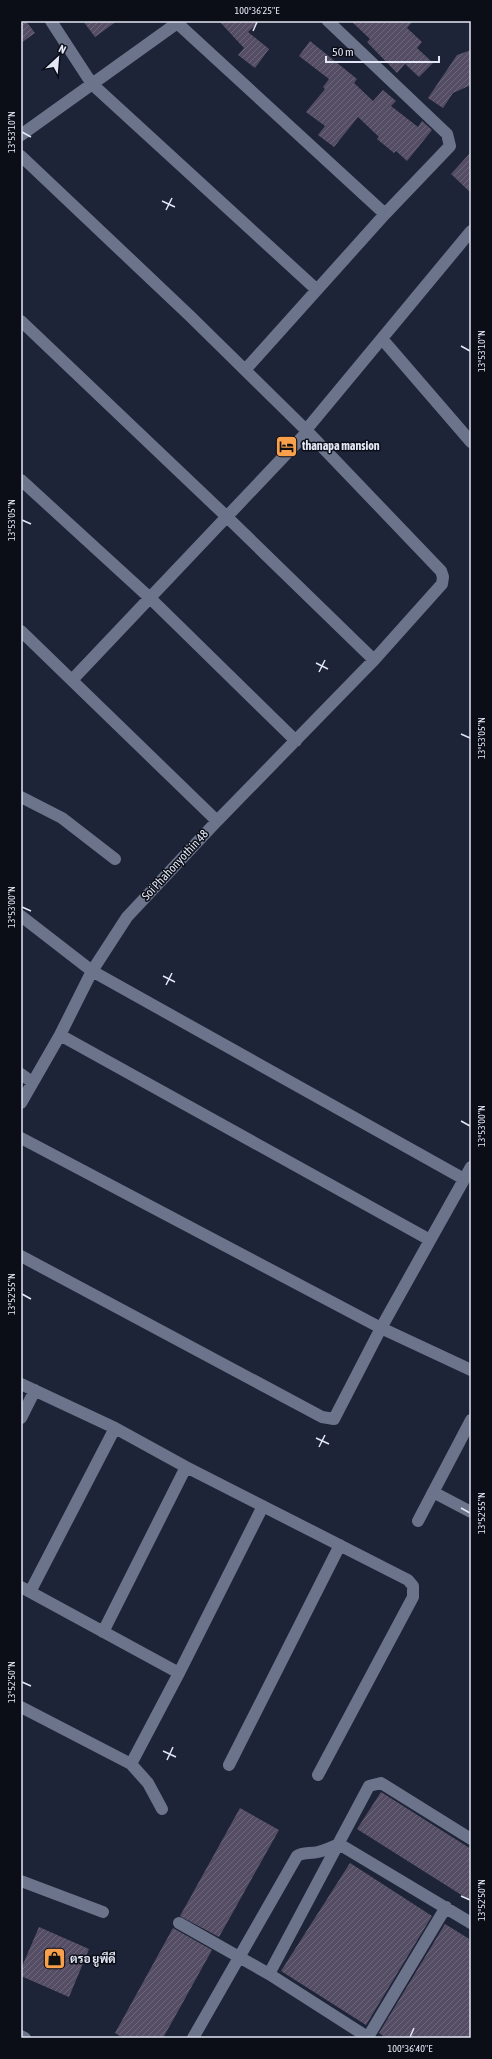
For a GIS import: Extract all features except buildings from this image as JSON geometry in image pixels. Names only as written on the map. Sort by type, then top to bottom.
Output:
[{"type":"street","points":[[51,21],[92,84],[317,290]]},
{"type":"street","points":[[245,370],[385,214],[450,146],[447,134],[328,21]]},
{"type":"street","points":[[21,135],[177,22],[385,214]]},
{"type":"street","points":[[21,156],[307,431],[441,571],[443,577],[442,584],[374,660],[217,821]]},
{"type":"street","points":[[72,680],[307,431],[471,232]]},
{"type":"street","points":[[21,321],[227,517],[374,660]]},
{"type":"street","points":[[383,340],[471,442]]},
{"type":"street","points":[[21,480],[150,598],[296,741]]},
{"type":"street","name":"Soi Phahonyothin 48","points":[[21,631],[217,821],[127,917],[92,971],[60,1035],[21,1103]]},
{"type":"street","points":[[21,797],[62,818],[115,859]]},
{"type":"street","points":[[21,916],[92,971],[464,1179]]},
{"type":"street","points":[[60,1035],[430,1240]]},
{"type":"street","points":[[21,1074],[32,1082]]},
{"type":"street","points":[[21,1138],[381,1328],[471,1370]]},
{"type":"street","points":[[21,1256],[322,1418],[334,1419],[338,1416],[381,1328],[471,1167]]},
{"type":"street","points":[[21,1384],[115,1428],[186,1467],[408,1580],[413,1586],[413,1597],[318,1775]]},
{"type":"street","points":[[21,1418],[35,1390]]},
{"type":"street","points":[[418,1521],[471,1420]]},
{"type":"street","points":[[115,1428],[25,1589],[179,1673]]},
{"type":"street","points":[[103,1632],[186,1467]]},
{"type":"street","points":[[434,1492],[471,1512]]},
{"type":"street","points":[[131,1764],[179,1673],[263,1506]]},
{"type":"street","points":[[229,1765],[340,1546]]},
{"type":"street","points":[[21,1706],[131,1764],[152,1789],[162,1809]]},
{"type":"street","points":[[269,1974],[369,1786],[375,1783],[381,1783],[471,1839]]},
{"type":"street","points":[[339,1844],[471,1923]]},
{"type":"street","points":[[192,2038],[297,1856],[301,1853],[311,1854],[326,1850],[339,1844]]},
{"type":"street","points":[[21,1881],[103,1912]]},
{"type":"street","points":[[179,1923],[269,1974],[368,2038],[446,1907]]},
{"type":"street","points":[[21,2036],[25,2038]]},
{"type":"place","name":"thanapa mansion","points":[[286,446]]},
{"type":"place","name":"ตรอ ยูพีดี","points":[[55,1959]]}]
